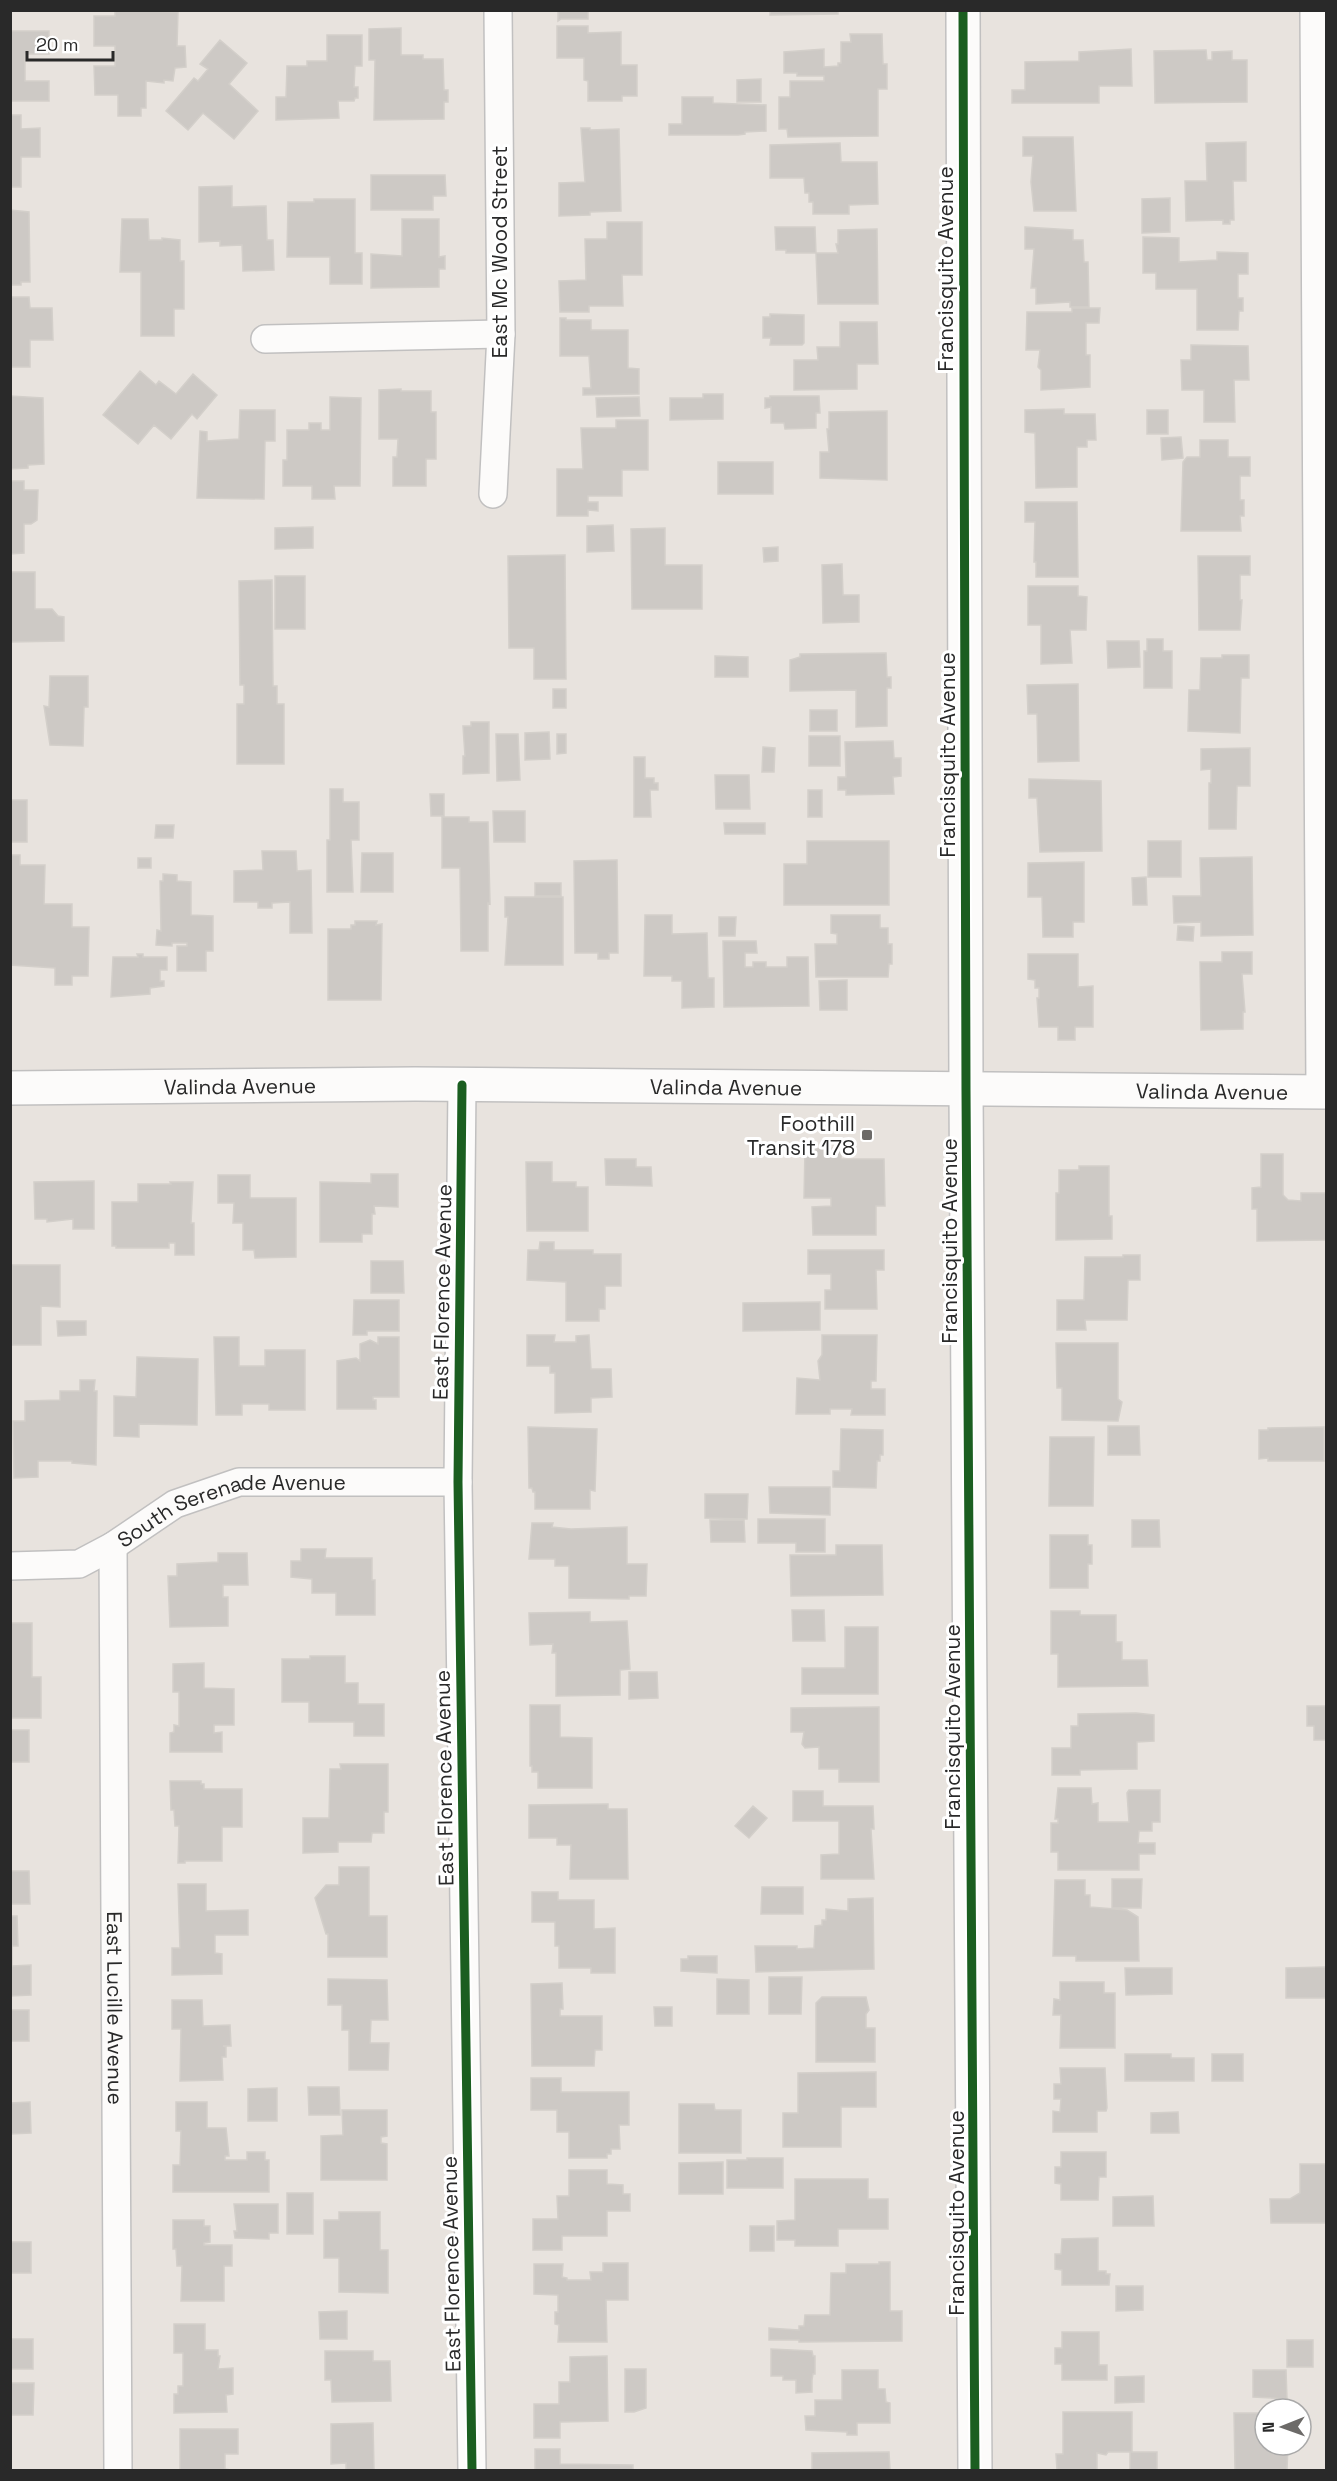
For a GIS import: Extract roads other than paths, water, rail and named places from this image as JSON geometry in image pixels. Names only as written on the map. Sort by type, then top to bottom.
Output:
[{"type":"street","name":"East Mc Wood Street","points":[[493,494],[501,334],[498,10]]},
{"type":"street","name":"Francisquito Avenue","points":[[963,10],[966,1090],[975,2470]]},
{"type":"street","points":[[1314,10],[1323,1092]]},
{"type":"street","points":[[265,339],[501,334]]},
{"type":"street","name":"Valinda Avenue","points":[[10,1088],[462,1085],[824,1086],[966,1090],[1323,1092]]},
{"type":"street","name":"East Florence Avenue","points":[[462,1085],[458,1482],[472,2470]]},
{"type":"street","name":"South Serenade Avenue","points":[[10,1566],[79,1564],[113,1546],[175,1504],[239,1482],[458,1482]]},
{"type":"street","name":"East Lucille Avenue","points":[[113,1546],[118,2470]]},
{"type":"place","name":"Foothill Transit 178","points":[[867,1135]]}]
